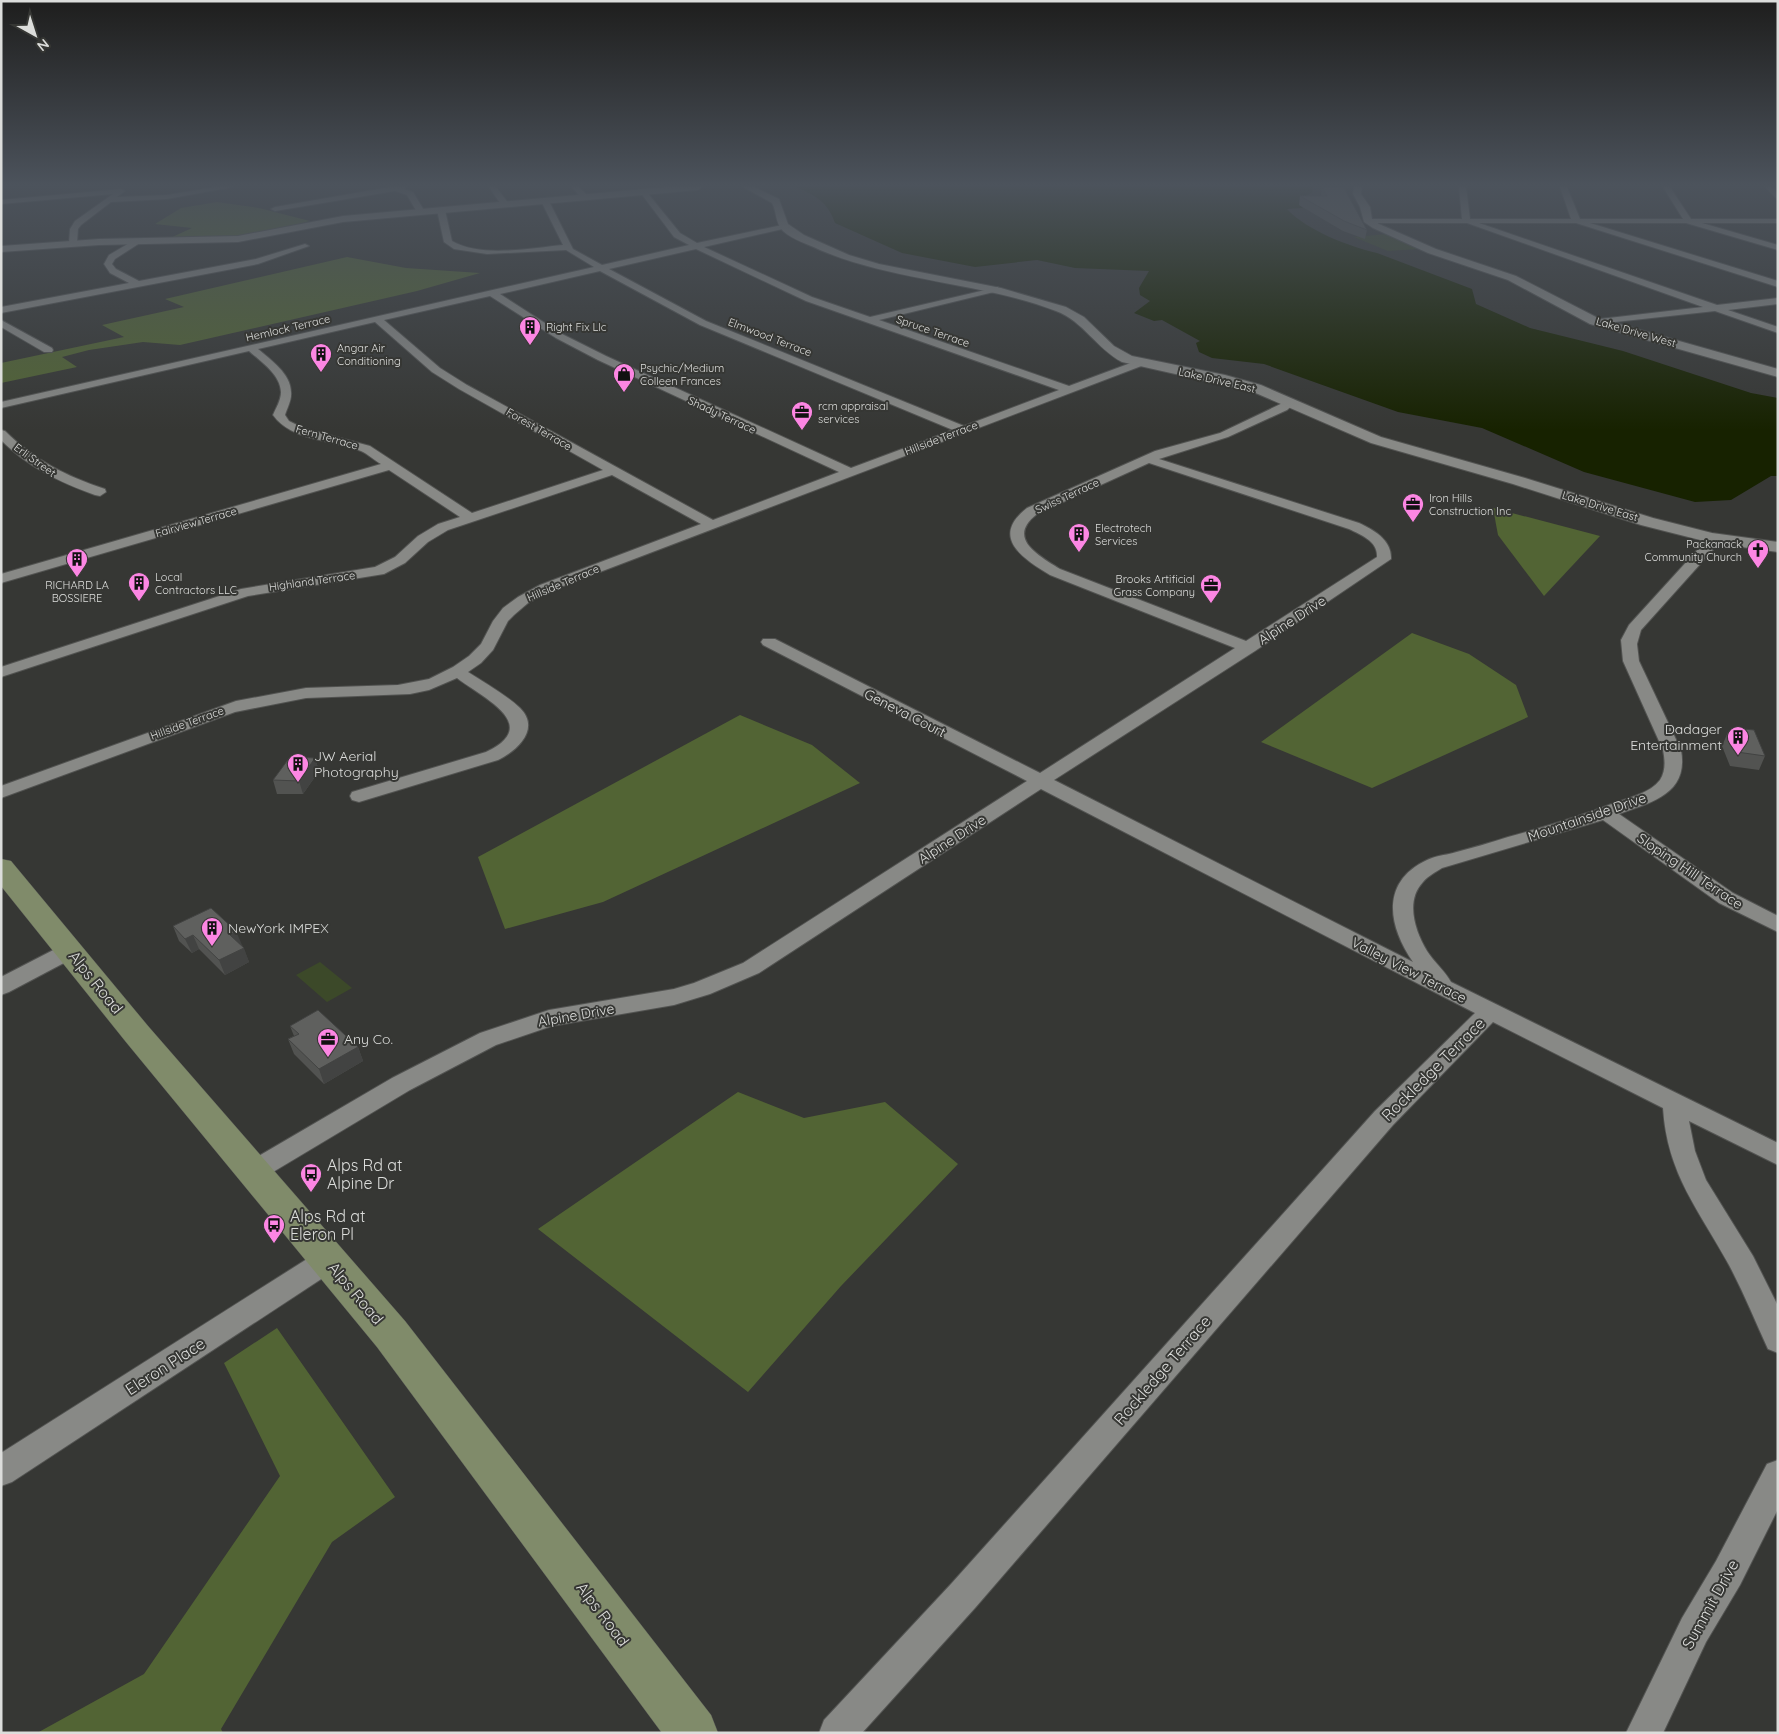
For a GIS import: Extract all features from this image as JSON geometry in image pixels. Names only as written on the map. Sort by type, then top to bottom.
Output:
[{"type":"main road","name":"Alps Road","points":[[1,867],[71,950],[137,1034],[391,1334],[694,1733]]},
{"type":"street","points":[[111,268],[113,271],[138,284]]},
{"type":"street","points":[[1,310],[222,268]]},
{"type":"street","name":"Hemlock Terrace","points":[[1,405],[601,268]]},
{"type":"street","name":"Elmwood Terrace","points":[[601,268],[703,323],[964,430]]},
{"type":"street","name":"Spruce Terrace","points":[[743,268],[801,296],[1069,390]]},
{"type":"street","name":"Lake Drive East","points":[[875,268],[995,289],[1068,311],[1115,353],[1140,363],[1245,384],[1358,434],[1387,444],[1466,465],[1673,529],[1715,539],[1778,547]]},
{"type":"street","name":"Lake Drive West","points":[[1482,268],[1512,278],[1578,313],[1600,322],[1778,373]]},
{"type":"street","points":[[1598,268],[1778,330]]},
{"type":"street","points":[[1726,268],[1778,284]]},
{"type":"street","points":[[869,320],[995,289]]},
{"type":"street","name":"Shady Terrace","points":[[492,293],[559,336],[602,358],[685,398],[851,472]]},
{"type":"street","points":[[1600,322],[1778,301]]},
{"type":"street","name":"Forest Terrace","points":[[377,319],[436,370],[612,471],[712,525]]},
{"type":"street","points":[[1,323],[48,350]]},
{"type":"street","name":"Fern Terrace","points":[[251,348],[275,370],[284,382],[286,393],[279,415],[285,423],[315,436],[366,448],[470,518]]},
{"type":"street","name":"Hillside Terrace","points":[[1,792],[229,708],[260,700],[309,692],[391,691],[434,682],[456,671],[484,651],[504,616],[528,596],[1140,363]]},
{"type":"street","name":"Swiss Terrace","points":[[1248,648],[1060,575],[1040,564],[1021,546],[1016,529],[1019,521],[1026,515],[1148,459],[1233,432],[1283,408],[1289,403]]},
{"type":"street","name":"Erli Street","points":[[1,433],[25,456],[53,475],[100,492]]},
{"type":"street","name":"Alpine Drive","points":[[254,1171],[401,1084],[488,1039],[549,1018],[674,997],[751,968],[1384,559],[1386,553],[1383,546],[1366,532],[1340,520],[1148,459]]},
{"type":"street","name":"Fairview Terrace","points":[[1,579],[391,465]]},
{"type":"street","name":"Highland Terrace","points":[[1,672],[246,592],[379,571],[400,560],[431,532],[612,471]]},
{"type":"street","name":"Mountainside Drive","points":[[1449,990],[1419,955],[1409,936],[1404,918],[1403,896],[1408,882],[1424,868],[1605,813],[1662,788],[1671,777],[1674,764],[1672,750],[1631,661],[1628,648],[1629,637],[1634,628],[1715,539]]},
{"type":"street","name":"Geneva Court","points":[[769,642],[1041,782]]},
{"type":"street","points":[[359,796],[492,756],[511,745],[519,730],[514,712],[456,671]]},
{"type":"street","name":"Valley View Terrace","points":[[1041,782],[1675,1105],[1778,1155]]},
{"type":"street","name":"Sloping Hill Terrace","points":[[1605,813],[1726,898],[1778,925]]},
{"type":"street","points":[[1,987],[71,950]]},
{"type":"street","name":"Rockledge Terrace","points":[[837,1733],[970,1589],[1384,1118],[1490,1011]]},
{"type":"street","points":[[1675,1105],[1678,1136],[1688,1170],[1708,1210],[1736,1253],[1761,1298],[1778,1340]]},
{"type":"street","name":"Eleron Place","points":[[1,1471],[328,1260]]},
{"type":"street","name":"Summit Drive","points":[[1644,1733],[1694,1630],[1728,1573],[1778,1475]]},
{"type":"shaded area","points":[[300,268],[406,268],[480,273],[417,291],[180,345],[143,342],[89,350],[62,357],[77,367],[1,383],[1,363],[124,337],[102,325],[184,307],[165,299]]},
{"type":"shaded area","points":[[1075,268],[1416,268],[1472,289],[1476,304],[1530,328],[1623,351],[1751,393],[1778,398],[1778,476],[1771,476],[1731,500],[1695,502],[1584,472],[1482,428],[1398,412],[1264,364],[1212,358],[1199,352],[1196,343],[1200,341],[1162,320],[1154,321],[1134,313],[1150,301],[1140,295],[1139,288],[1149,271]]},
{"type":"shaded area","points":[[1493,508],[1600,536],[1544,596],[1498,535]]},
{"type":"shaded area","points":[[1412,633],[1469,654],[1516,685],[1528,717],[1372,788],[1261,742]]},
{"type":"shaded area","points":[[740,715],[812,745],[860,783],[603,902],[505,929],[478,857]]},
{"type":"shaded area","points":[[320,962],[352,988],[327,1002],[296,975]]},
{"type":"shaded area","points":[[738,1092],[804,1118],[885,1102],[958,1164],[841,1286],[748,1392],[538,1229]]},
{"type":"shaded area","points":[[277,1328],[395,1497],[332,1542],[221,1729],[223,1733],[37,1733],[144,1674],[280,1476],[224,1363]]},
{"type":"building","points":[[1732,728],[1754,730],[1765,756],[1737,752],[1728,732],[1734,733]]},
{"type":"building","points":[[290,757],[315,758],[299,781],[273,780]]},
{"type":"building","points":[[211,908],[236,931],[230,935],[244,948],[219,960],[193,935],[185,939],[173,926]]},
{"type":"building","name":"Any Co.","points":[[318,1010],[358,1047],[319,1069],[288,1039],[299,1034],[290,1026]]},
{"type":"place","name":"Right Fix Llc","points":[[530,346]]},
{"type":"place","name":"Angar Air Conditioning","points":[[321,373]]},
{"type":"place","name":"Psychic/Medium Colleen Frances","points":[[624,393]]},
{"type":"place","name":"rcm appraisal services","points":[[802,431]]},
{"type":"place","name":"Iron Hills Construction Inc","points":[[1413,523]]},
{"type":"place","name":"Electrotech Services","points":[[1079,553]]},
{"type":"place","name":"Packanack Community Church","points":[[1758,569]]},
{"type":"place","name":"RICHARD LA BOSSIERE","points":[[77,578]]},
{"type":"place","name":"Local Contractors LLC","points":[[139,602]]},
{"type":"place","name":"Brooks Artificial Grass Company","points":[[1211,604]]},
{"type":"place","name":"Dadager Entertainment","points":[[1738,756]]},
{"type":"place","name":"JW Aerial Photography","points":[[298,783]]},
{"type":"place","name":"NewYork IMPEX","points":[[212,947]]},
{"type":"place","name":"Any Co.","points":[[328,1058]]},
{"type":"place","name":"Alps Rd at Alpine Dr","points":[[311,1193]]},
{"type":"place","name":"Alps Rd at Eleron Pl","points":[[274,1244]]}]
